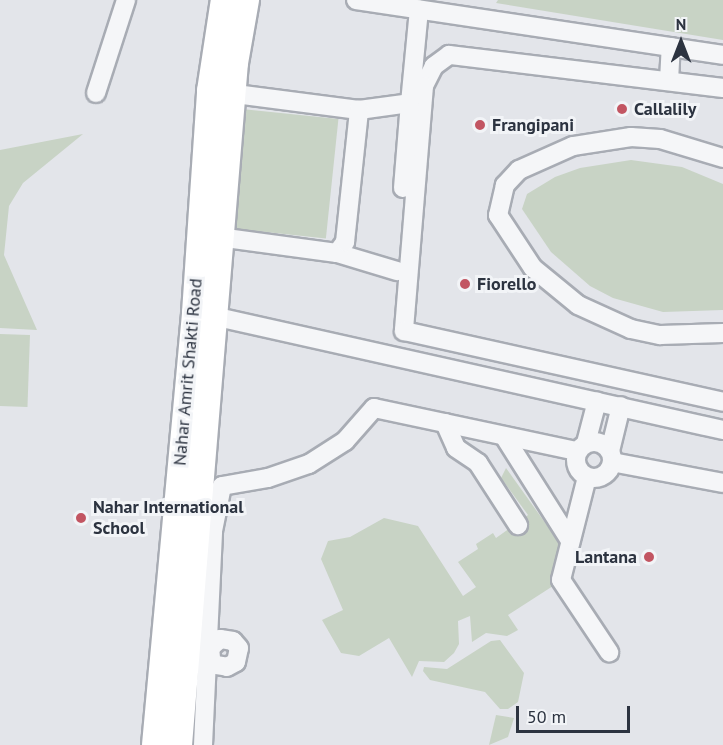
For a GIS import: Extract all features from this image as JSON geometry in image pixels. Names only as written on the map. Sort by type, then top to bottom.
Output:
[{"type":"street","points":[[96,93],[126,0]]},
{"type":"street","name":"Nahar Amrit Shakti Road","points":[[155,745],[196,657],[205,314],[221,92],[224,0]]},
{"type":"street","name":"Nahar Amrit Shakti Road","points":[[221,92],[246,0]]},
{"type":"street","points":[[356,0],[723,56]]},
{"type":"street","points":[[392,336],[419,9]]},
{"type":"street","points":[[669,81],[671,47]]},
{"type":"street","points":[[723,88],[450,55],[434,66],[424,86],[404,331],[723,402]]},
{"type":"street","points":[[221,92],[359,110],[410,104]]},
{"type":"street","points":[[337,253],[345,242],[359,110]]},
{"type":"street","points":[[723,158],[660,139],[631,137],[573,146],[546,156],[511,178],[499,197],[498,215],[533,268],[578,305],[632,329],[660,335],[723,333]]},
{"type":"street","points":[[211,236],[337,253],[397,271]]},
{"type":"street","points":[[205,314],[723,430]]},
{"type":"street","name":"Nahar Amrit Shakti Road","points":[[179,745],[196,657],[207,482],[205,314]]},
{"type":"street","points":[[587,477],[603,476],[611,457],[610,404],[617,378]]},
{"type":"street","points":[[587,477],[575,463],[581,447],[610,404]]},
{"type":"street","points":[[203,745],[196,657],[213,531],[222,486],[268,478],[309,464],[345,441],[374,408],[504,436],[581,447],[602,444],[611,457],[723,483]]},
{"type":"street","points":[[445,423],[456,448],[478,463],[518,525]]},
{"type":"street","points":[[504,436],[569,539]]},
{"type":"street","points":[[587,477],[569,539],[561,580],[609,652]]},
{"type":"green space","points":[[498,0],[723,0],[723,40],[496,3]]},
{"type":"green space","points":[[233,108],[338,119],[326,238],[220,227]]},
{"type":"green space","points":[[83,134],[23,183],[9,206],[4,255],[37,330],[0,328],[0,150]]},
{"type":"green space","points":[[631,160],[682,167],[723,184],[723,310],[663,312],[613,298],[590,286],[551,252],[522,209],[527,194],[555,177],[580,168]]},
{"type":"green space","points":[[0,334],[30,335],[27,407],[0,406]]},
{"type":"green space","points":[[506,468],[561,545],[553,586],[508,615],[518,630],[507,636],[486,633],[472,642],[470,616],[458,621],[459,644],[454,653],[444,662],[419,661],[412,677],[389,638],[359,656],[341,653],[322,620],[343,610],[321,559],[328,541],[350,537],[384,518],[418,526],[463,596],[476,587],[458,562],[478,549],[476,544],[493,533],[496,538],[528,515],[501,478]]},
{"type":"green space","points":[[500,640],[524,673],[518,702],[508,709],[500,709],[485,692],[430,680],[423,671],[424,667],[447,669],[491,641]]},
{"type":"green space","points":[[496,715],[514,718],[508,737],[489,745]]},
{"type":"place","name":"Callalily","points":[[622,109]]},
{"type":"place","name":"Frangipani","points":[[480,125]]},
{"type":"place","name":"Fiorello","points":[[465,284]]},
{"type":"place","name":"Nahar International School","points":[[81,518]]},
{"type":"place","name":"Lantana","points":[[649,557]]}]
